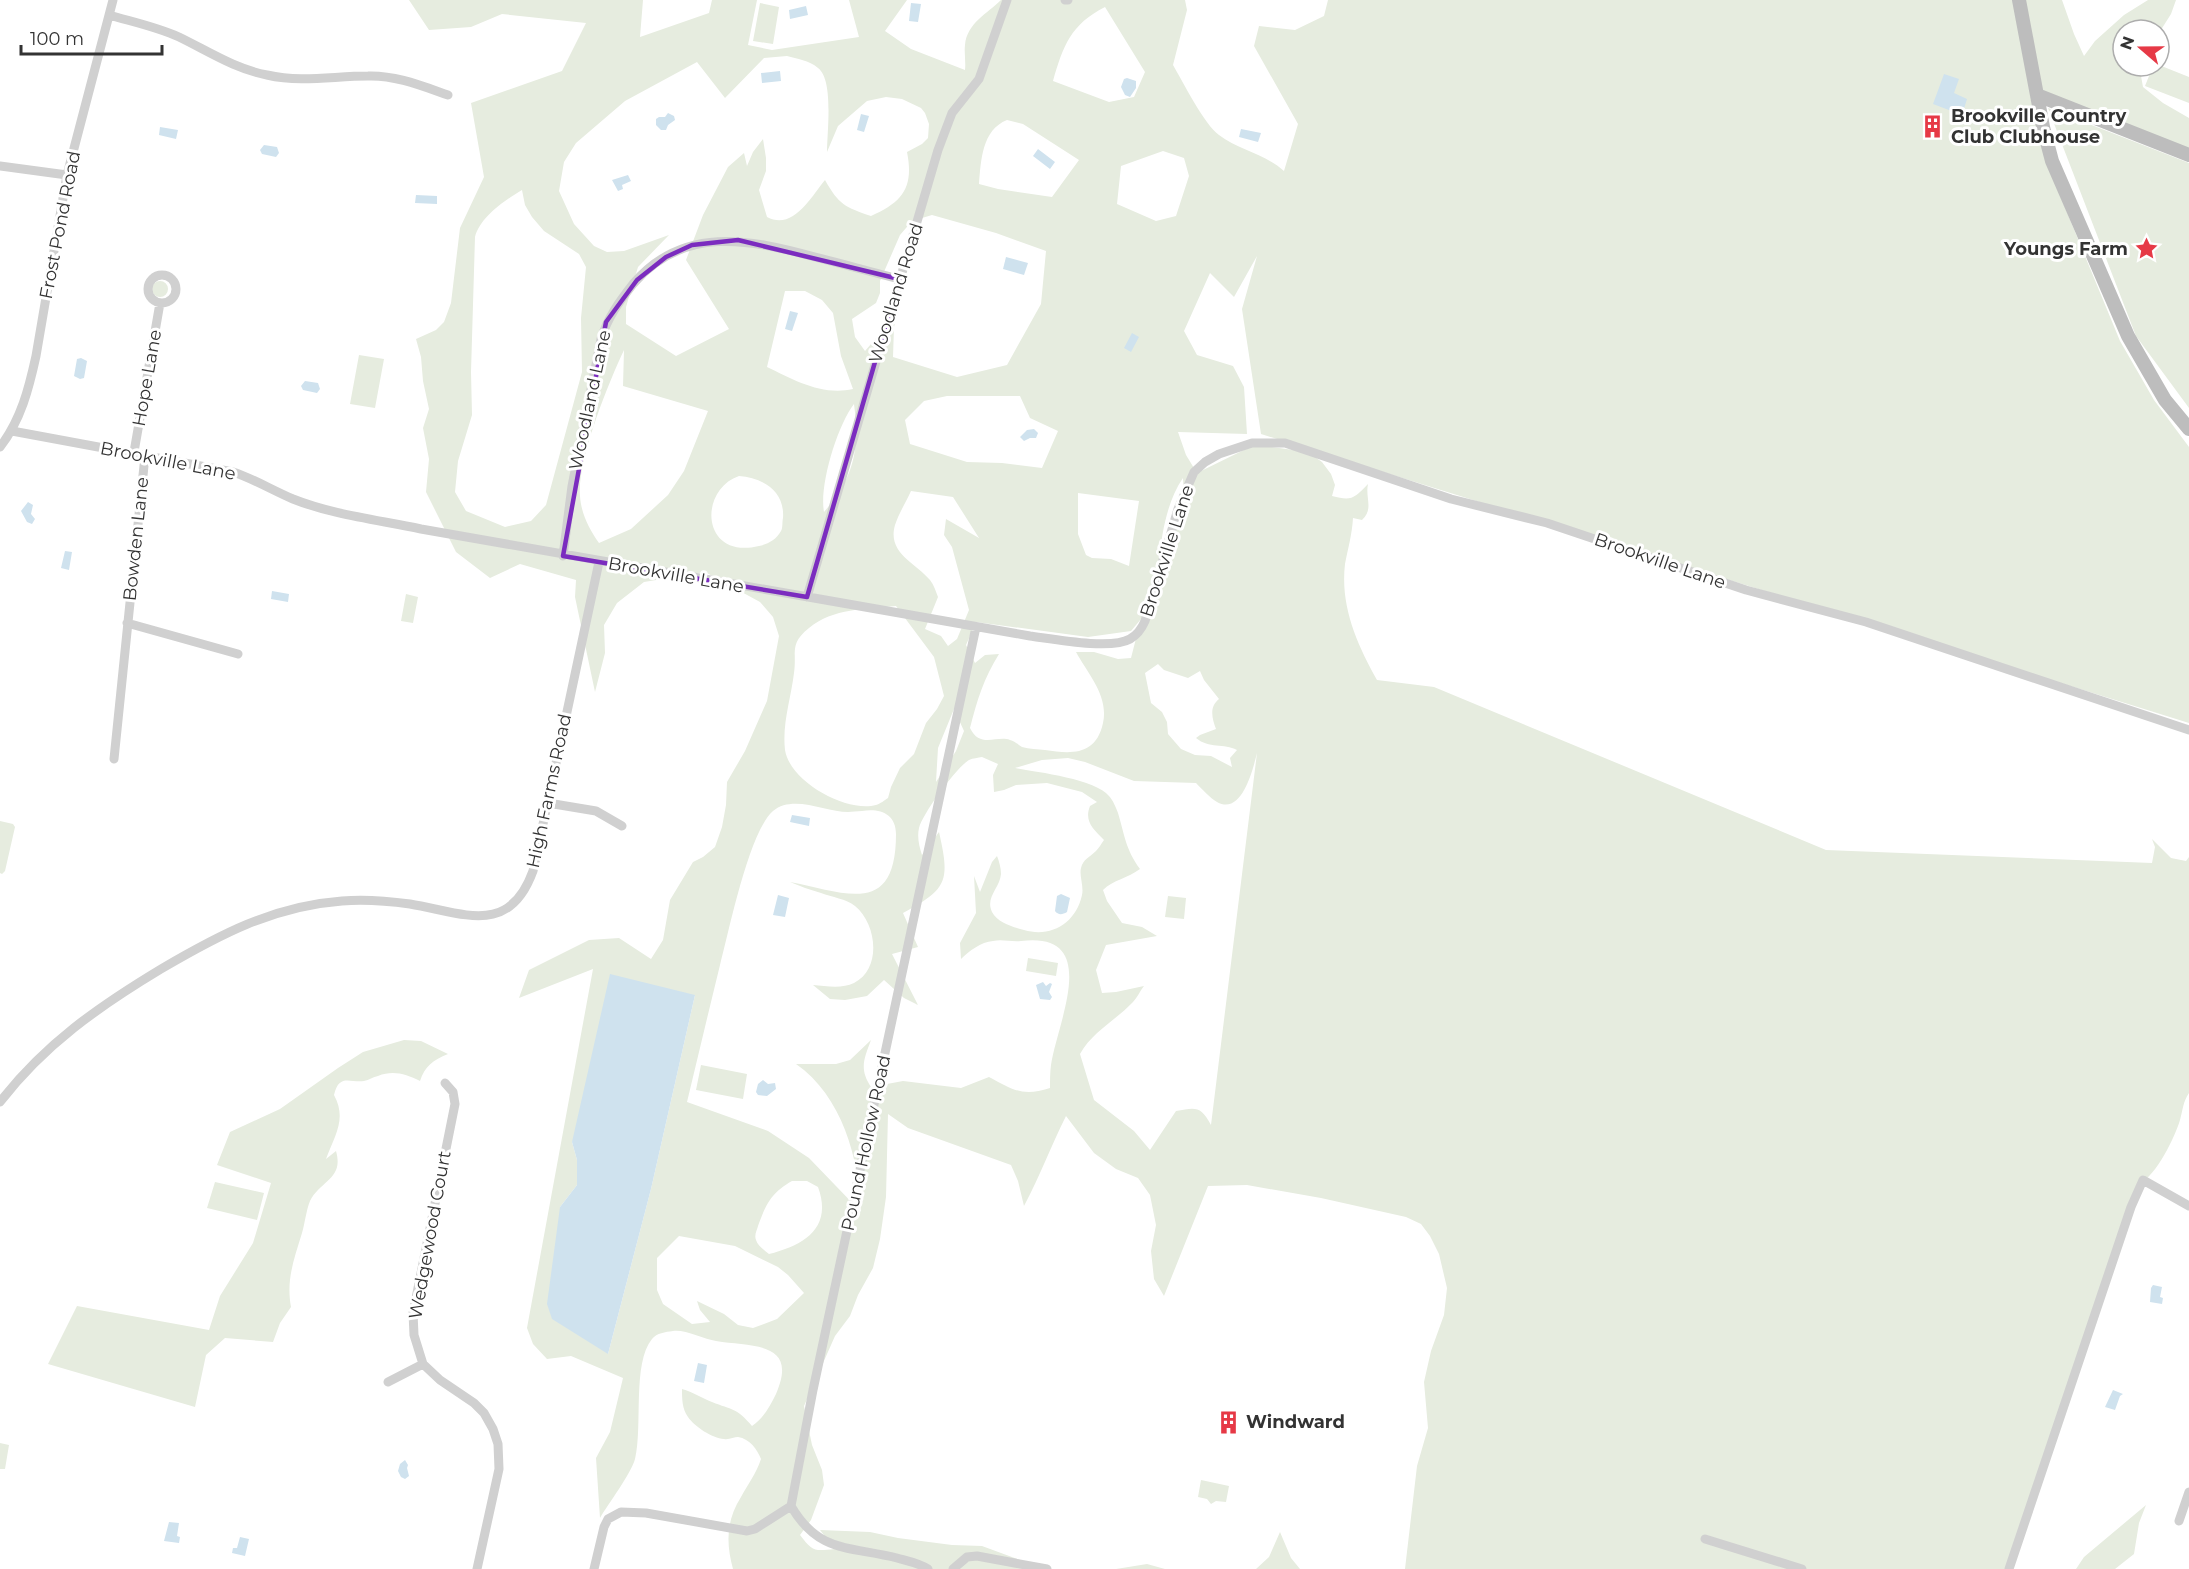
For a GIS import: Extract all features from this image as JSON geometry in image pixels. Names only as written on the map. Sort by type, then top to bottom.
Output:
[{"type":"main road","points":[[2019,0],[2052,161],[2128,336],[2165,400],[2189,429]]},
{"type":"main road","points":[[2037,95],[2189,155]]},
{"type":"street","name":"Frost Pond Road","points":[[0,447],[12,431],[30,384],[67,175],[113,0]]},
{"type":"street","name":"Woodland Road","points":[[807,597],[899,279],[949,121],[961,99],[979,79],[1007,0]]},
{"type":"street","points":[[109,15],[157,28],[227,62],[267,75],[311,80],[384,77],[399,79],[447,95]]},
{"type":"street","points":[[0,166],[67,175]]},
{"type":"street","name":"Woodland Lane","points":[[562,556],[572,486],[606,322],[618,303],[647,271],[666,257],[692,246],[738,240],[774,246],[899,279]]},
{"type":"street","name":"Hope Lane","points":[[134,452],[160,303]]},
{"type":"street","name":"Brookville Lane","points":[[12,431],[233,472],[256,480],[293,499],[322,508],[421,529],[562,556],[976,627],[1086,643],[1116,643],[1129,640],[1141,630],[1178,509],[1194,472],[1219,454],[1252,443],[1285,443],[1451,499],[1547,523],[1746,590],[1866,622],[2189,730]]},
{"type":"street","name":"Bowden Lane","points":[[114,759],[145,456]]},
{"type":"street","name":"High Farms Road","points":[[0,1102],[35,1060],[92,1012],[192,951],[254,920],[284,910],[343,901],[368,900],[409,904],[475,916],[501,912],[515,903],[527,887],[533,871],[599,562]]},
{"type":"street","name":"Bowden Lane","points":[[127,623],[238,654]]},
{"type":"street","name":"Pound Hollow Road","points":[[791,1506],[813,1390],[976,627]]},
{"type":"street","points":[[548,802],[596,811],[622,826]]},
{"type":"street","name":"Wedgewood Court","points":[[423,1364],[414,1335],[413,1314],[455,1104],[453,1092],[445,1083]]},
{"type":"street","points":[[2009,1569],[2131,1207],[2143,1180],[2189,1206]]},
{"type":"street","points":[[388,1382],[423,1364],[440,1380],[474,1403],[484,1413],[494,1429],[500,1469],[477,1569]]},
{"type":"street","points":[[2179,1521],[2189,1492]]},
{"type":"street","points":[[594,1569],[604,1527],[608,1519],[621,1512],[646,1513],[747,1531],[755,1529],[791,1506],[801,1524],[812,1534],[825,1541],[845,1548],[911,1562],[928,1569]]},
{"type":"street","points":[[1705,1539],[1802,1569]]},
{"type":"street","points":[[952,1569],[967,1557],[977,1556],[1047,1569]]},
{"type":"highlighted area","points":[[738,240],[899,279],[807,597],[563,556],[606,322],[637,280],[666,257],[692,245]]},
{"type":"shaded area","points":[[409,0],[643,0],[640,37],[709,13],[712,0],[757,0],[748,45],[772,50],[859,37],[849,0],[907,0],[885,31],[911,49],[965,70],[965,45],[970,31],[978,20],[1001,0],[1185,0],[1187,10],[1173,65],[1188,92],[1207,122],[1219,135],[1269,160],[1284,171],[1298,124],[1254,46],[1259,26],[1295,30],[1324,16],[1328,0],[2014,0],[2045,159],[2120,341],[2154,400],[2189,447],[2189,723],[1261,434],[1242,309],[1257,256],[1234,297],[1210,273],[1184,331],[1197,355],[1233,366],[1244,387],[1247,434],[1178,432],[1186,455],[1197,473],[1250,447],[1265,446],[1308,452],[1322,462],[1331,474],[1335,485],[1332,496],[1352,498],[1368,484],[1368,512],[1362,520],[1353,518],[1344,580],[1352,624],[1377,680],[1434,687],[1826,850],[2152,863],[2155,847],[2152,839],[2171,858],[2186,861],[2189,857],[2189,1093],[2169,1146],[2152,1173],[2140,1183],[2007,1569],[1405,1569],[1417,1466],[1428,1428],[1424,1382],[1431,1351],[1444,1315],[1447,1288],[1439,1254],[1430,1236],[1421,1224],[1406,1217],[1321,1198],[1247,1185],[1208,1186],[1164,1296],[1154,1279],[1151,1251],[1156,1225],[1150,1195],[1138,1178],[1116,1169],[1094,1153],[1066,1116],[1024,1206],[1018,1181],[1011,1165],[908,1128],[888,1114],[886,1197],[873,1268],[858,1295],[850,1316],[835,1336],[804,1406],[812,1445],[822,1470],[824,1485],[811,1520],[800,1535],[808,1545],[818,1550],[835,1549],[820,1530],[870,1532],[952,1545],[982,1546],[1045,1569],[733,1569],[728,1541],[732,1515],[761,1459],[755,1448],[746,1440],[738,1437],[719,1438],[695,1425],[685,1411],[682,1389],[734,1410],[752,1426],[769,1408],[776,1394],[782,1377],[781,1364],[777,1356],[757,1346],[716,1341],[678,1331],[656,1335],[646,1350],[640,1379],[635,1459],[600,1518],[596,1458],[610,1432],[623,1378],[571,1356],[547,1359],[533,1344],[527,1328],[593,969],[519,998],[529,970],[589,940],[619,938],[651,959],[663,940],[670,900],[693,862],[715,847],[722,827],[727,782],[745,751],[767,701],[779,636],[773,617],[760,602],[705,572],[644,582],[617,603],[604,625],[605,653],[595,692],[575,597],[576,580],[520,564],[490,578],[456,552],[426,492],[429,459],[423,428],[429,409],[416,339],[436,330],[444,322],[451,303],[460,228],[484,177],[471,103],[562,71],[586,23],[502,14],[471,27],[429,30]],"holes":[[[1105,7],[1145,72],[1134,97],[1109,102],[1053,81],[1070,37],[1084,21]],[[787,56],[814,65],[823,74],[828,95],[827,152],[838,126],[867,101],[886,97],[902,99],[921,108],[929,124],[928,138],[907,152],[909,175],[904,192],[891,205],[871,216],[843,204],[825,180],[807,203],[793,216],[785,220],[767,217],[759,190],[766,171],[763,139],[753,152],[747,166],[744,153],[728,167],[703,215],[686,260],[729,329],[676,356],[626,324],[626,307],[638,267],[669,235],[624,251],[607,252],[594,246],[574,224],[559,191],[564,162],[576,143],[625,101],[697,62],[725,98],[764,58]],[[1007,120],[1023,124],[1079,160],[1052,197],[979,184],[984,147],[992,131]],[[1163,151],[1184,158],[1189,176],[1176,216],[1156,221],[1117,204],[1121,166]],[[522,190],[525,205],[532,217],[544,231],[579,254],[586,267],[581,318],[582,372],[546,505],[531,521],[505,527],[466,511],[455,492],[458,461],[472,415],[475,237],[482,223],[501,204]],[[932,215],[996,233],[1046,251],[1041,304],[1007,365],[957,377],[893,357],[894,327],[902,294],[877,337],[865,351],[855,337],[852,319],[876,303],[880,293],[880,281],[900,235],[912,221]],[[785,291],[805,291],[822,300],[833,313],[841,356],[853,389],[842,391],[819,389],[767,367]],[[624,350],[623,386],[708,411],[684,471],[668,495],[631,529],[599,543],[586,521],[580,496],[583,463],[595,422]],[[947,396],[1020,396],[1030,418],[1058,431],[1042,468],[967,462],[910,444],[905,420],[924,401]],[[854,404],[856,435],[852,462],[842,487],[824,512],[824,487],[841,426]],[[739,476],[748,477],[764,483],[776,493],[783,509],[782,530],[766,544],[740,548],[726,543],[716,534],[712,522],[712,508],[717,495],[726,484]],[[1183,478],[1181,512],[1171,540],[1159,560],[1169,507]],[[911,491],[953,497],[979,538],[946,519],[944,535],[952,547],[969,610],[957,639],[948,646],[941,636],[925,629],[938,597],[933,584],[904,556],[895,543],[895,525]],[[1078,493],[1139,501],[1129,566],[1111,559],[1092,558],[1086,555],[1078,534]],[[896,606],[934,657],[944,696],[926,723],[914,754],[900,768],[888,798],[878,804],[864,806],[850,804],[836,800],[808,784],[789,762],[785,750],[784,740],[796,644],[803,634],[818,621],[839,613]],[[1141,619],[1131,658],[1118,659],[1094,652],[1076,652],[1100,694],[1104,713],[1100,734],[1095,742],[1073,752],[1022,747],[1010,740],[984,740],[974,734],[970,728],[975,708],[985,681],[999,654],[985,655],[975,663],[966,645],[976,622],[1088,637],[1131,631]],[[1158,664],[1164,670],[1188,678],[1200,671],[1219,699],[1213,709],[1216,729],[1196,738],[1206,744],[1237,750],[1230,758],[1232,767],[1211,756],[1195,755],[1181,749],[1168,734],[1167,722],[1162,712],[1151,703],[1145,673]],[[954,709],[964,731],[956,751],[936,782],[938,748]],[[1257,753],[1211,1125],[1204,1114],[1197,1109],[1176,1111],[1150,1150],[1134,1131],[1094,1100],[1080,1054],[1098,1032],[1133,1002],[1144,986],[1102,993],[1096,970],[1106,945],[1157,936],[1142,927],[1122,923],[1107,901],[1103,890],[1140,869],[1128,848],[1114,804],[1102,790],[1065,777],[1015,768],[1042,760],[1068,758],[1085,762],[1134,781],[1196,783],[1214,800],[1226,805],[1240,797]],[[982,757],[998,764],[993,775],[994,792],[1016,785],[1047,783],[1082,792],[1097,802],[1090,806],[1088,816],[1093,828],[1104,840],[1082,865],[1082,895],[1079,905],[1068,920],[1053,930],[1034,932],[1011,926],[998,919],[990,907],[1001,874],[997,856],[992,862],[980,892],[974,876],[976,913],[960,943],[961,959],[980,945],[996,940],[1046,942],[1061,950],[1068,965],[1069,984],[1051,1065],[1050,1088],[1032,1092],[1018,1091],[989,1077],[961,1088],[903,1081],[871,1087],[864,1069],[866,1053],[871,1040],[850,1060],[836,1064],[796,1064],[812,1077],[825,1093],[845,1130],[852,1150],[860,1191],[861,1212],[809,1158],[768,1131],[687,1102],[734,907],[756,839],[764,822],[773,811],[781,806],[800,804],[848,812],[869,810],[881,812],[890,817],[896,834],[894,860],[887,878],[877,889],[848,894],[790,882],[855,906],[868,924],[872,935],[872,957],[869,968],[863,976],[854,983],[844,986],[813,985],[830,999],[845,1000],[867,996],[884,980],[904,998],[918,1005],[892,954],[918,947],[903,913],[937,890],[944,873],[939,832],[922,855],[919,828],[933,802],[969,760]],[[695,995],[651,1189],[608,1354],[560,1207],[577,1185],[577,1160],[572,1142]],[[792,1181],[807,1181],[818,1187],[822,1201],[822,1214],[818,1224],[804,1240],[794,1246],[769,1254],[761,1248],[755,1236],[770,1200]],[[679,1236],[735,1246],[778,1267],[804,1293],[777,1319],[753,1328],[738,1325],[724,1314],[697,1301],[700,1310],[710,1322],[692,1324],[663,1304],[657,1290],[657,1258]]]},
{"type":"shaded area","points":[[2023,0],[2062,0],[2084,56],[2095,41],[2111,27],[2111,78],[2141,78],[2143,87],[2163,103],[2189,118],[2189,148],[2177,147],[2040,92]]},
{"type":"shaded area","points":[[2148,0],[2176,0],[2168,18],[2121,18]]},
{"type":"shaded area","points":[[760,3],[779,7],[773,44],[753,41]]},
{"type":"shaded area","points":[[2171,70],[2189,77],[2189,103],[2145,86],[2148,78],[2171,78]]},
{"type":"shaded area","name":"Youngs Farm","points":[[2048,108],[2189,163],[2189,408],[2136,336]]},
{"type":"shaded area","points":[[160,281],[166,283],[168,289],[166,295],[160,297],[154,295],[152,289],[154,283]]},
{"type":"shaded area","points":[[359,355],[384,359],[375,408],[350,404]]},
{"type":"shaded area","points":[[406,594],[418,597],[413,623],[401,621]]},
{"type":"shaded area","points":[[0,821],[13,824],[15,827],[5,871],[2,874],[0,873]]},
{"type":"shaded area","points":[[1168,896],[1186,898],[1184,919],[1165,917]]},
{"type":"shaded area","points":[[1028,958],[1058,963],[1056,976],[1026,971]]},
{"type":"shaded area","points":[[404,1040],[421,1041],[448,1054],[430,1064],[420,1081],[405,1075],[389,1073],[364,1081],[342,1081],[336,1088],[334,1095],[340,1119],[326,1159],[336,1151],[337,1168],[315,1194],[307,1209],[289,1288],[291,1307],[280,1323],[273,1342],[225,1338],[206,1355],[195,1407],[48,1364],[77,1306],[209,1330],[220,1296],[253,1243],[271,1183],[217,1165],[230,1132],[280,1109],[363,1052]]},
{"type":"shaded area","points":[[701,1065],[747,1074],[743,1099],[696,1090]]},
{"type":"shaded area","points":[[215,1182],[264,1193],[257,1220],[207,1208]]},
{"type":"shaded area","points":[[0,1443],[9,1445],[5,1469],[0,1469]]},
{"type":"shaded area","points":[[1201,1480],[1229,1486],[1226,1502],[1216,1501],[1211,1504],[1207,1499],[1198,1497]]},
{"type":"shaded area","points":[[2146,1505],[2139,1523],[2134,1554],[2115,1569],[2076,1569],[2084,1557]]},
{"type":"shaded area","points":[[1280,1532],[1291,1558],[1300,1569],[1256,1569],[1269,1557]]},
{"type":"shaded area","points":[[1147,1564],[1165,1569],[1116,1569]]},
{"type":"water","points":[[911,3],[921,4],[918,22],[909,21]]},
{"type":"water","points":[[806,6],[808,15],[790,19],[789,10]]},
{"type":"water","points":[[780,71],[781,81],[762,83],[761,73]]},
{"type":"water","points":[[1944,74],[1959,79],[1954,93],[1967,99],[1962,115],[1933,104]]},
{"type":"water","points":[[1124,79],[1136,81],[1136,88],[1130,97],[1125,95],[1121,87]]},
{"type":"water","points":[[668,113],[674,116],[675,120],[668,125],[666,130],[661,130],[656,125],[656,119],[665,117]]},
{"type":"water","points":[[861,114],[869,116],[864,132],[857,130]]},
{"type":"water","points":[[160,127],[178,130],[176,139],[159,135]]},
{"type":"water","points":[[1241,129],[1261,133],[1258,142],[1239,137]]},
{"type":"water","points":[[264,145],[277,147],[279,153],[276,157],[262,154],[260,150]]},
{"type":"water","points":[[1038,149],[1055,162],[1050,169],[1033,156]]},
{"type":"water","points":[[628,175],[631,181],[622,185],[623,189],[618,191],[612,180]]},
{"type":"water","points":[[416,195],[437,196],[437,204],[415,203]]},
{"type":"water","points":[[1006,257],[1028,263],[1024,275],[1003,269]]},
{"type":"water","points":[[790,311],[798,313],[792,331],[785,329]]},
{"type":"water","points":[[1132,333],[1139,337],[1131,352],[1124,348]]},
{"type":"water","points":[[77,359],[87,361],[84,378],[80,379],[74,376]]},
{"type":"water","points":[[305,381],[318,383],[320,389],[317,393],[303,390],[301,386]]},
{"type":"water","points":[[1034,429],[1038,433],[1036,438],[1024,441],[1020,437],[1027,430]]},
{"type":"water","points":[[28,502],[33,505],[31,514],[35,519],[32,524],[27,522],[21,511]]},
{"type":"water","points":[[65,551],[72,552],[69,570],[61,568]]},
{"type":"water","points":[[272,591],[289,594],[288,602],[271,599]]},
{"type":"water","points":[[792,815],[810,818],[809,826],[790,822]]},
{"type":"water","points":[[1061,894],[1070,898],[1067,912],[1063,914],[1055,911],[1057,896]]},
{"type":"water","points":[[778,895],[789,898],[785,917],[773,915]]},
{"type":"water","points":[[610,974],[695,995],[651,1189],[608,1354],[552,1319],[547,1304],[560,1207],[577,1185],[577,1160],[572,1142]]},
{"type":"water","points":[[1043,982],[1046,986],[1052,984],[1049,992],[1052,997],[1050,1000],[1040,999],[1036,985]]},
{"type":"water","points":[[763,1080],[768,1084],[775,1083],[776,1089],[767,1096],[758,1095],[756,1092],[758,1084]]},
{"type":"water","points":[[2153,1285],[2162,1287],[2160,1297],[2163,1298],[2162,1304],[2150,1302]]},
{"type":"water","points":[[698,1363],[707,1365],[704,1383],[694,1381]]},
{"type":"water","points":[[2113,1390],[2123,1394],[2115,1410],[2105,1407]]},
{"type":"water","points":[[405,1460],[409,1476],[405,1479],[398,1471],[400,1464]]},
{"type":"water","points":[[169,1522],[179,1523],[177,1536],[180,1537],[179,1543],[164,1541]]},
{"type":"water","points":[[240,1537],[249,1539],[245,1556],[232,1553],[233,1548],[237,1548]]},
{"type":"place","name":"Brookville Country Club Clubhouse","points":[[1933,126]]},
{"type":"place","name":"Youngs Farm","points":[[2146,249]]},
{"type":"place","name":"Windward","points":[[1228,1422]]}]
